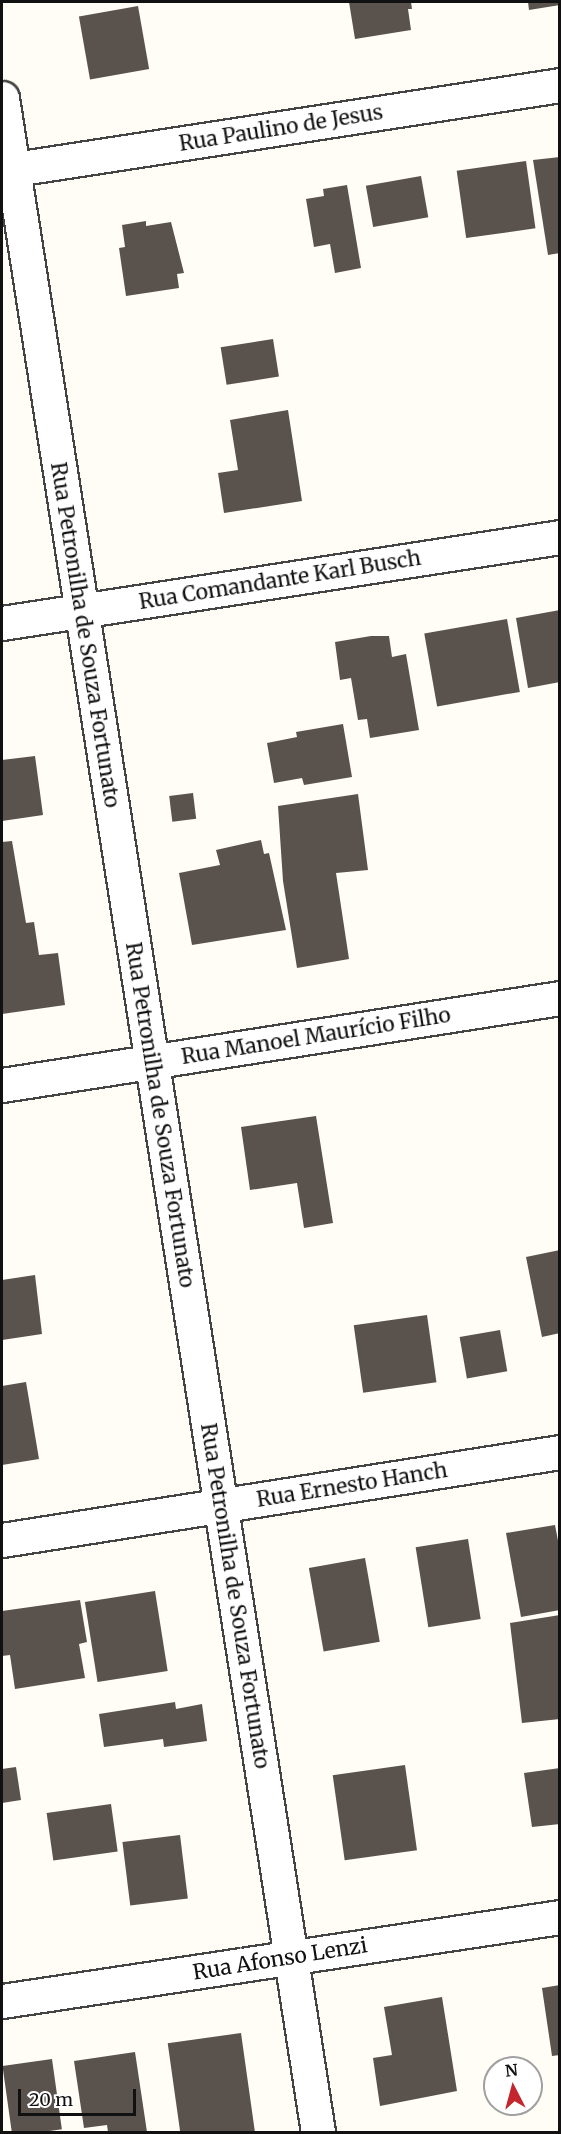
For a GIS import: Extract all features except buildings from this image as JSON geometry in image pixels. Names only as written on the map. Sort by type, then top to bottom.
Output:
[{"type":"street","name":"Rua Paulino de Jesus","points":[[7,170],[560,86]]},
{"type":"street","name":"Rua Petronilha de Souza Fortunato","points":[[2,98],[7,170],[81,611],[318,2133]]},
{"type":"street","name":"Rua Comandante Karl Busch","points":[[2,623],[560,537]]},
{"type":"street","name":"Rua Manoel Maurício Filho","points":[[2,1085],[560,998]]},
{"type":"street","name":"Rua Ernesto Hanch","points":[[2,1540],[560,1452]]},
{"type":"street","name":"Rua Afonso Lenzi","points":[[2,2001],[560,1917]]}]
